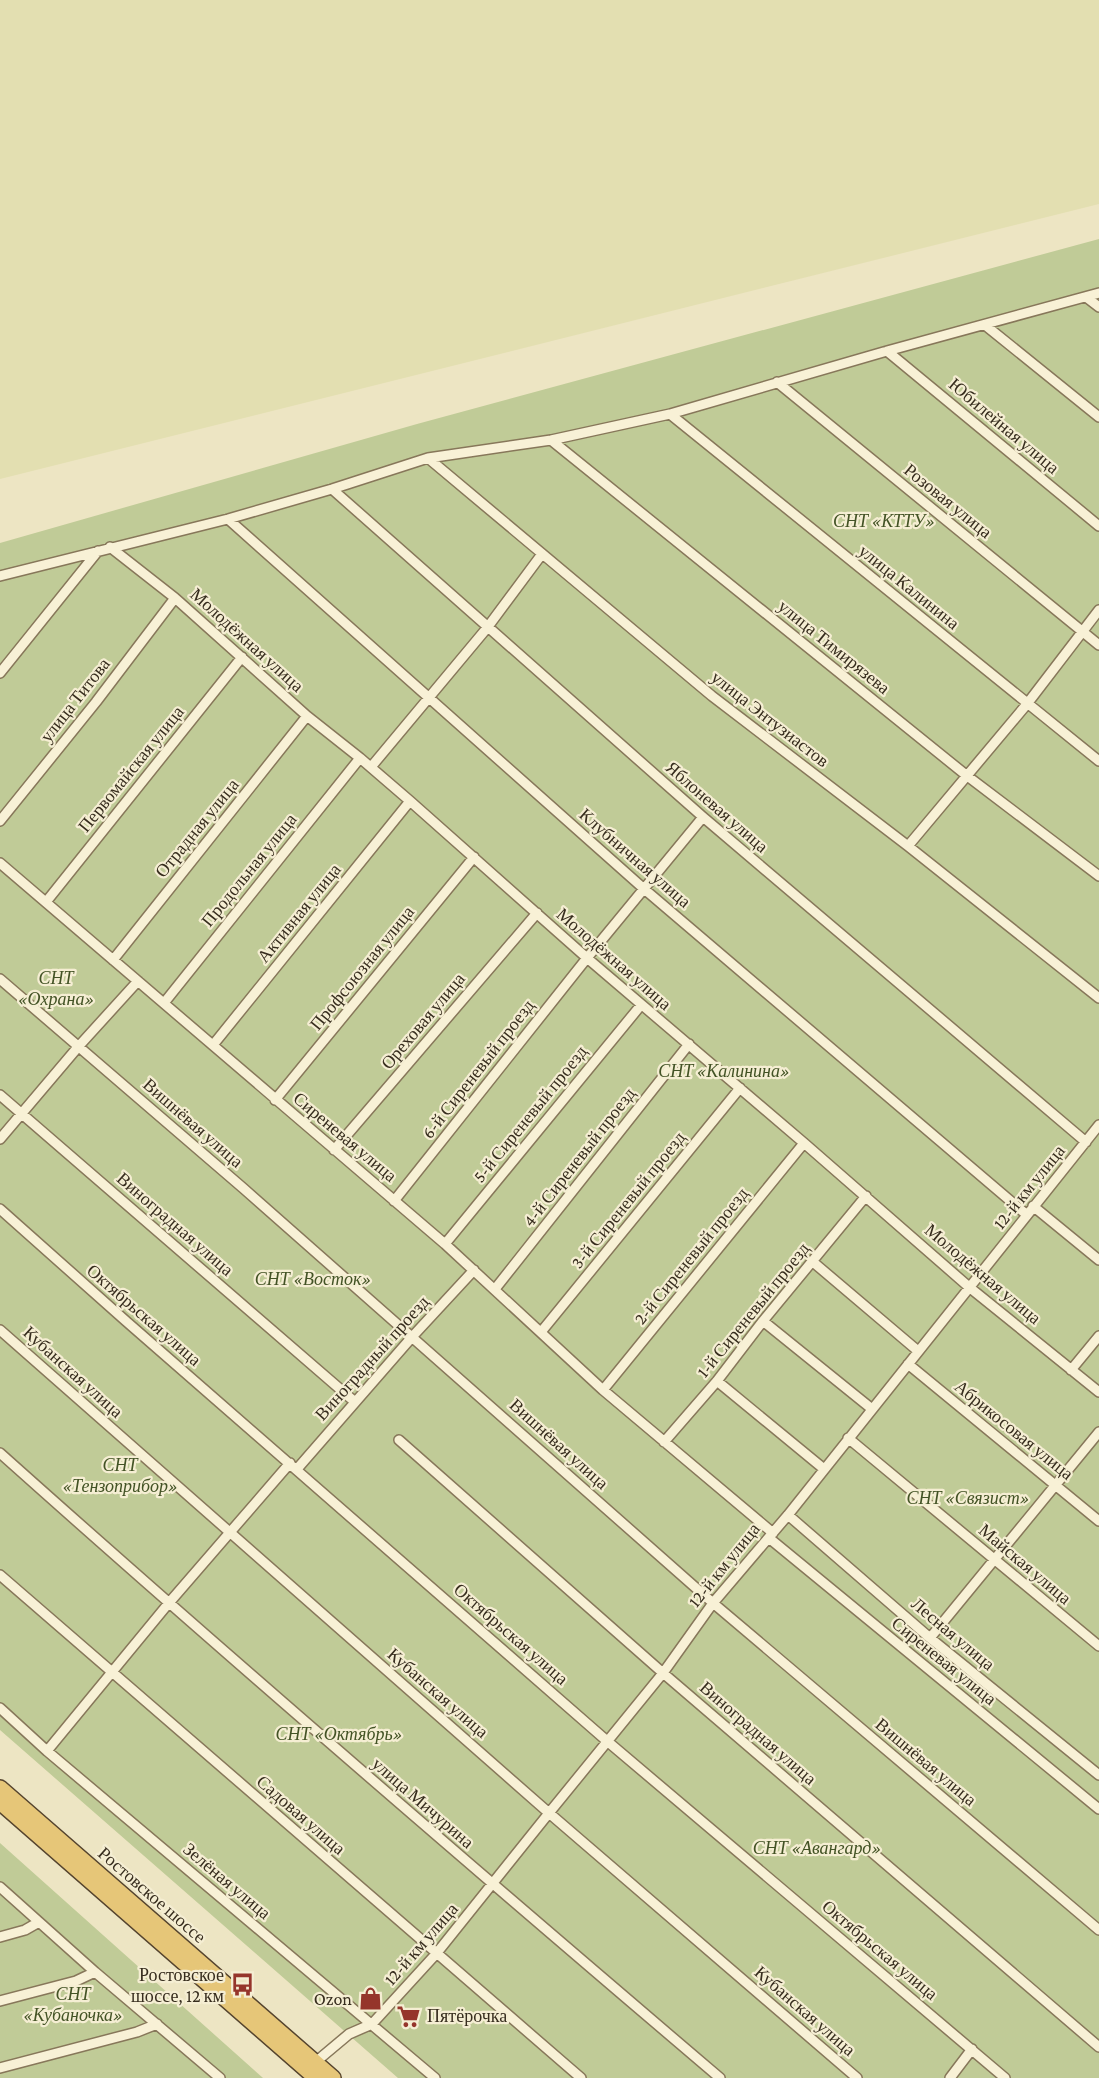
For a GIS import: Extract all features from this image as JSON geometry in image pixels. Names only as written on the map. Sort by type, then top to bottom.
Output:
[{"type":"highway","name":"Ростовское шоссе","points":[[0,1788],[312,2070]]},
{"type":"highway","name":"Ростовское шоссе","points":[[0,1802],[312,2070],[333,2078]]},
{"type":"street","points":[[0,576],[228,519],[428,458],[551,440],[670,414],[1099,293]]},
{"type":"street","points":[[1086,297],[1099,307]]},
{"type":"street","points":[[985,325],[1099,417]]},
{"type":"street","name":"Юбилейная улица","points":[[887,351],[1099,526]]},
{"type":"street","name":"Розовая улица","points":[[777,382],[1099,645]]},
{"type":"street","name":"улица Калинина","points":[[670,414],[1099,761]]},
{"type":"street","name":"улица Тимирязева","points":[[551,440],[966,775],[1099,876]]},
{"type":"street","name":"улица Энтузиастов","points":[[428,458],[712,696],[908,846],[1099,998]]},
{"type":"street","name":"Яблоневая улица","points":[[332,489],[702,817],[1086,1142]]},
{"type":"street","name":"Клубничная улица","points":[[228,519],[644,888],[1027,1215]]},
{"type":"street","name":"Молодёжная улица","points":[[110,547],[175,598],[307,716],[371,767],[641,1005],[866,1196],[969,1287],[1099,1392]]},
{"type":"street","points":[[0,673],[98,551]]},
{"type":"street","points":[[371,767],[487,628],[542,554]]},
{"type":"street","name":"улица Титова","points":[[0,820],[96,702],[175,598]]},
{"type":"street","points":[[908,846],[1027,704],[1099,610]]},
{"type":"street","name":"Первомайская улица","points":[[46,902],[242,657]]},
{"type":"street","name":"Отрадная улица","points":[[113,960],[307,716]]},
{"type":"street","name":"Продольная улица","points":[[164,1003],[360,758]]},
{"type":"street","name":"Активная улица","points":[[213,1045],[410,801]]},
{"type":"street","name":"6-й Сиреневый проезд","points":[[394,1201],[702,817]]},
{"type":"street","name":"Профсоюзная улица","points":[[275,1100],[474,857]]},
{"type":"street","name":"Сиреневая улица","points":[[0,863],[474,1270],[603,1390],[771,1535],[1099,1809]]},
{"type":"street","name":"Ореховая улица","points":[[334,1150],[537,913]]},
{"type":"street","name":"Вишнёвая улица","points":[[0,979],[234,1180],[713,1603],[1099,1930]]},
{"type":"street","points":[[0,1139],[138,981]]},
{"type":"street","name":"5-й Сиреневый проезд","points":[[444,1244],[641,1005]]},
{"type":"street","name":"4-й Сиреневый проезд","points":[[495,1290],[688,1044]]},
{"type":"street","name":"3-й Сиреневый проезд","points":[[541,1332],[740,1088]]},
{"type":"street","name":"Виноградная улица","points":[[0,1095],[355,1402]]},
{"type":"street","name":"12-й км улица","points":[[372,2024],[436,1954],[663,1674],[713,1603],[788,1515],[1099,1125]]},
{"type":"street","name":"2-й Сиреневый проезд","points":[[603,1390],[804,1143]]},
{"type":"street","name":"1-й Сиреневый проезд","points":[[664,1442],[717,1382],[866,1196]]},
{"type":"street","points":[[1034,1206],[1099,1260]]},
{"type":"street","name":"Октябрьская улица","points":[[0,1209],[607,1741],[1005,2078]]},
{"type":"street","points":[[813,1263],[918,1351]]},
{"type":"street","name":"Виноградный проезд","points":[[47,1752],[168,1604],[230,1533],[355,1402],[474,1270]]},
{"type":"street","points":[[763,1322],[872,1409]]},
{"type":"street","name":"Кубанская улица","points":[[0,1330],[549,1812],[857,2078]]},
{"type":"street","points":[[1071,1370],[1099,1336]]},
{"type":"street","name":"Абрикосовая улица","points":[[908,1364],[1099,1521]]},
{"type":"street","points":[[717,1382],[824,1468]]},
{"type":"street","points":[[930,1638],[1099,1432]]},
{"type":"street","name":"Майская улица","points":[[848,1438],[1099,1646]]},
{"type":"street","name":"Виноградная улица","points":[[399,1440],[663,1674],[1099,2046]]},
{"type":"street","name":"улица Мичурина","points":[[0,1454],[168,1604],[720,2078]]},
{"type":"street","name":"Лесная улица","points":[[788,1515],[930,1638],[1099,1775]]},
{"type":"street","name":"Садовая улица","points":[[0,1575],[581,2078]]},
{"type":"street","name":"Зелёная улица","points":[[0,1708],[47,1752],[435,2078]]},
{"type":"street","points":[[0,1887],[95,1972],[217,2075]]},
{"type":"street","points":[[0,1937],[25,1930],[39,1922]]},
{"type":"street","points":[[0,2001],[76,1981],[95,1972]]},
{"type":"street","points":[[0,2068],[138,2032],[156,2024]]},
{"type":"street","points":[[312,2070],[349,2034],[372,2024]]},
{"type":"street","points":[[950,2078],[972,2049]]},
{"type":"street","points":[[204,2078],[217,2075]]},
{"type":"shaded area","points":[[0,0],[1099,0],[1099,204],[0,479]]},
{"type":"green space","points":[[1099,239],[1099,2078],[398,2078],[0,1730],[0,543],[417,424]]},
{"type":"green space","name":"СНТ «Кубаночка»","points":[[0,1843],[263,2078],[0,2078]]},
{"type":"place","name":"Ростовское шоссе, 12 км","points":[[242,1985]]},
{"type":"place","name":"Ozon","points":[[370,1999]]},
{"type":"place","name":"Пятёрочка","points":[[409,2016]]},
{"type":"park label","name":"СНТ «КТТУ»","points":[[884,521]]},
{"type":"park label","name":"СНТ «Охрана»","points":[[56,988]]},
{"type":"park label","name":"СНТ «Калинина»","points":[[724,1071]]},
{"type":"park label","name":"СНТ «Восток»","points":[[313,1279]]},
{"type":"park label","name":"СНТ «Тензоприбор»","points":[[120,1475]]},
{"type":"park label","name":"СНТ «Связист»","points":[[968,1498]]},
{"type":"park label","name":"СНТ «Октябрь»","points":[[339,1734]]},
{"type":"park label","name":"СНТ «Авангард»","points":[[817,1848]]}]
